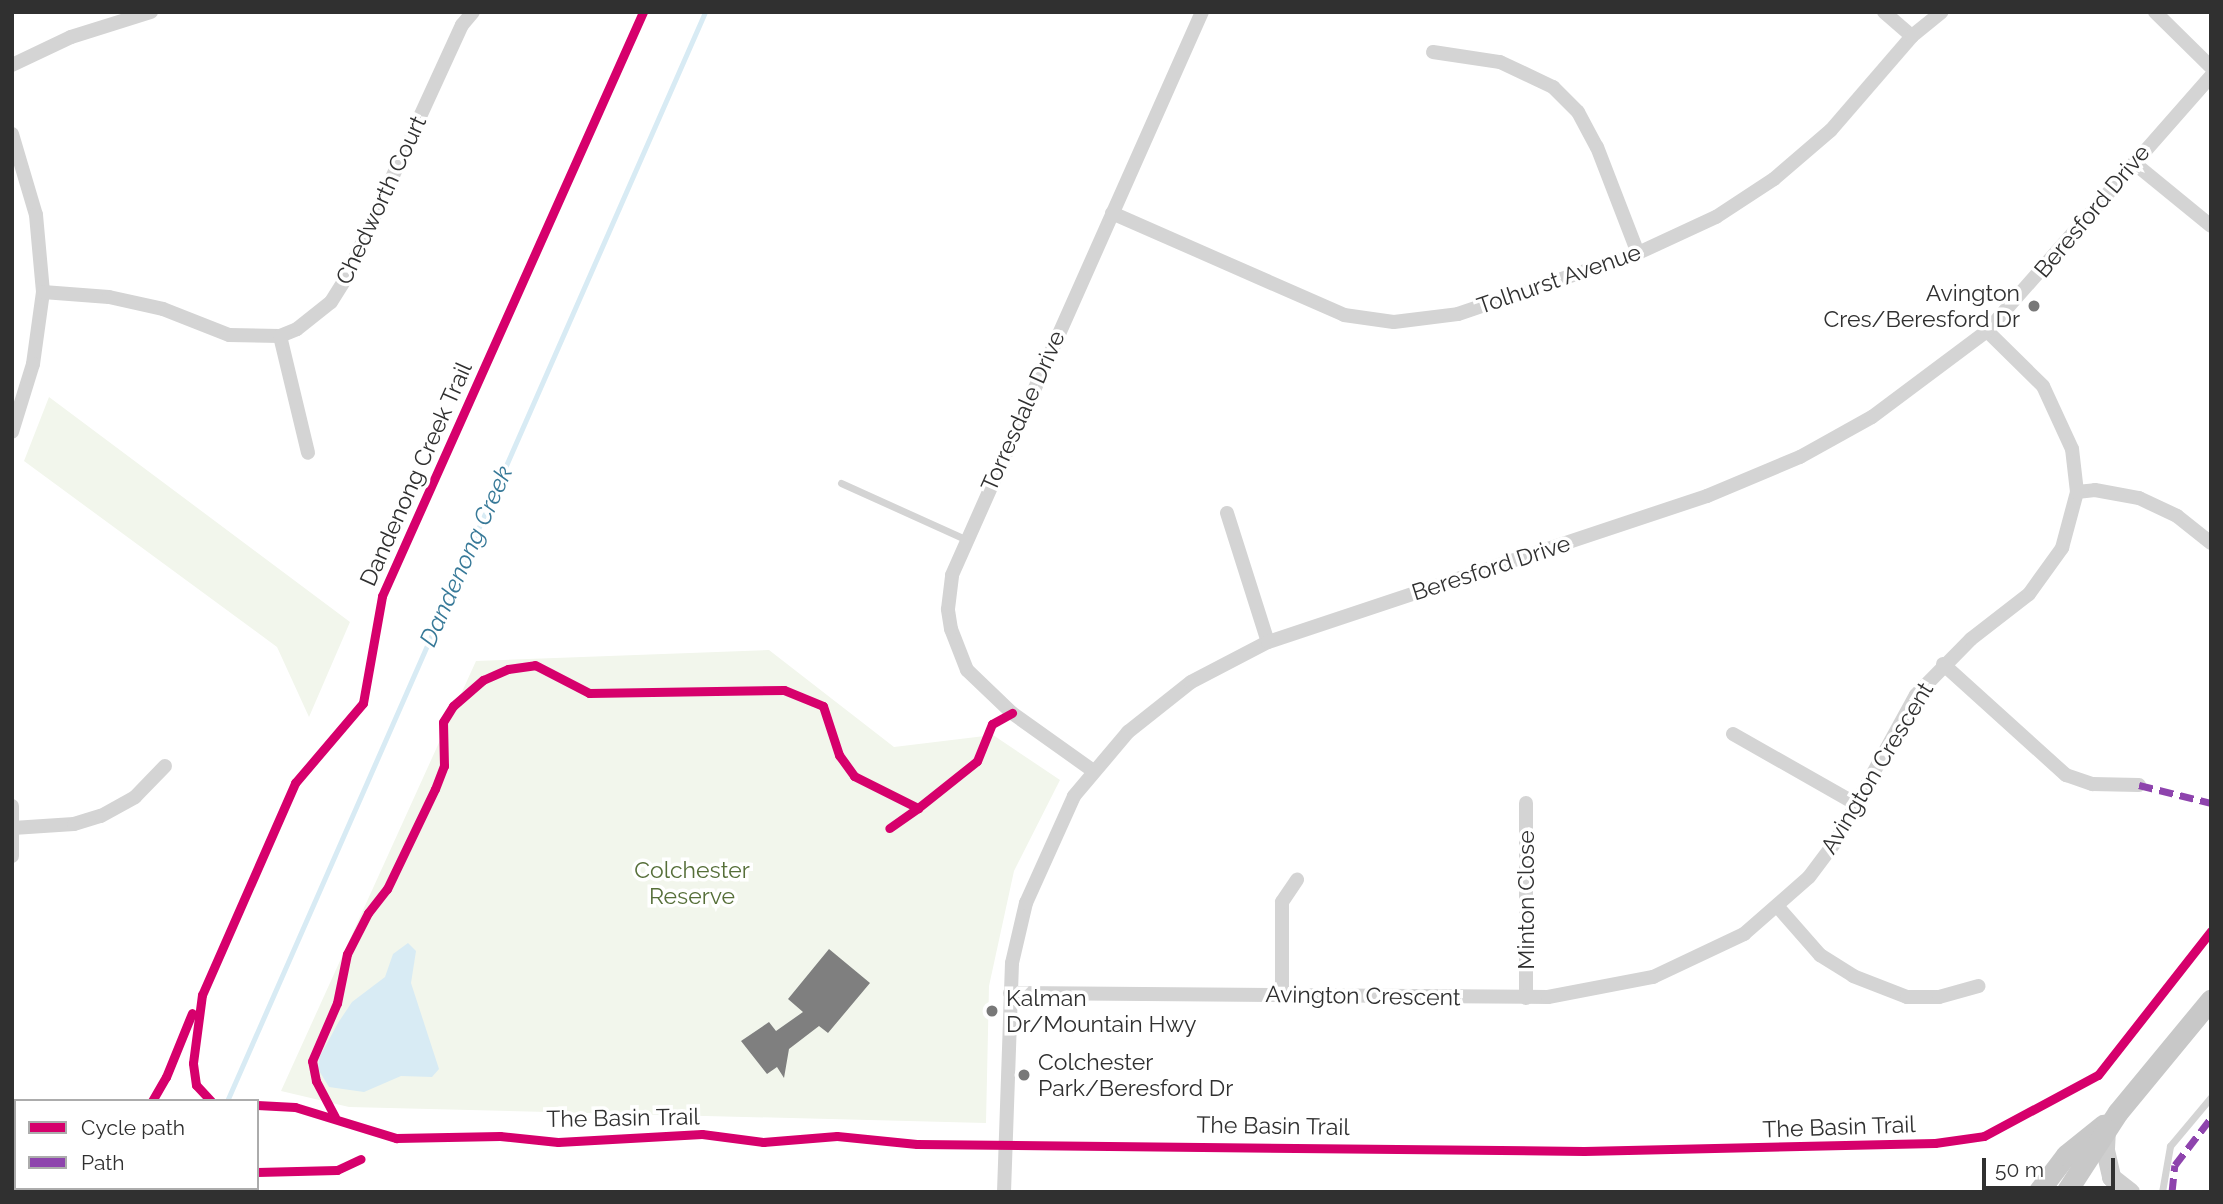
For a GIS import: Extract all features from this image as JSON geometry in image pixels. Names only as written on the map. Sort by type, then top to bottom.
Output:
[{"type":"main road","points":[[2066,1192],[2112,1121],[2211,999]]},
{"type":"main road","points":[[2038,1192],[2066,1155],[2112,1121]]},
{"type":"main road","points":[[2112,1121],[2105,1150],[2111,1177],[2130,1192]]},
{"type":"street","points":[[12,65],[71,37],[151,12]]},
{"type":"street","name":"Chedworth Court","points":[[281,336],[323,310],[347,276],[462,25],[472,12]]},
{"type":"street","name":"Torresdale Drive","points":[[1092,770],[1012,713],[967,670],[957,649],[948,609],[952,575],[965,539],[1202,12]]},
{"type":"street","points":[[1884,12],[1912,36]]},
{"type":"street","name":"Tolhurst Avenue","points":[[1112,213],[1344,315],[1394,322],[1458,314],[1638,253],[1716,217],[1774,179],[1831,131],[1912,36],[1942,12]]},
{"type":"street","points":[[2155,12],[2211,67]]},
{"type":"street","points":[[1433,52],[1500,62],[1553,87],[1578,112],[1597,147],[1638,253]]},
{"type":"street","name":"Beresford Drive","points":[[1004,1192],[1010,993],[1018,934],[1036,874],[1074,796],[1092,770],[1165,700],[1217,666],[1268,642],[1754,477],[1872,417],[1987,331],[2063,249],[2211,76]]},
{"type":"street","points":[[12,134],[36,215],[43,292],[33,364],[12,432]]},
{"type":"street","points":[[2134,163],[2211,226]]},
{"type":"street","points":[[43,292],[109,298],[163,309],[229,334],[281,336],[308,453]]},
{"type":"street","name":"Avington Crescent","points":[[1010,993],[1526,998],[1571,995],[1653,977],[1718,950],[1778,907],[1809,877],[1858,805],[1916,695],[1944,664],[2029,594],[2048,573],[2073,519],[2077,492],[2072,449],[2043,386],[1987,331]]},
{"type":"street","points":[[2077,492],[2095,490],[2139,498],[2177,516],[2211,543]]},
{"type":"street","points":[[1227,513],[1268,642]]},
{"type":"street","points":[[1944,664],[2066,775],[2092,784],[2139,785]]},
{"type":"street","points":[[1733,734],[1858,805]]},
{"type":"street","points":[[13,828],[74,824],[101,816],[135,797],[165,766]]},
{"type":"street","name":"Minton Close","points":[[1526,803],[1526,998]]},
{"type":"street","points":[[12,806],[12,856]]},
{"type":"street","points":[[1282,995],[1282,902],[1297,880]]},
{"type":"street","points":[[1778,907],[1820,955],[1853,976],[1907,997],[1939,998],[1979,986]]},
{"type":"lane","points":[[841,483],[965,539]]},
{"type":"lane","points":[[2162,1192],[2170,1146],[2211,1097]]},
{"type":"green space","points":[[49,397],[350,622],[309,717],[277,647],[24,461]]},
{"type":"green space","name":"Colchester Reserve","points":[[769,650],[894,747],[993,735],[1060,780],[1014,871],[989,986],[986,1123],[349,1107],[281,1091],[476,661]]},
{"type":"shaded area","points":[[408,943],[416,951],[411,983],[439,1069],[432,1077],[401,1076],[364,1092],[329,1087],[318,1069],[319,1058],[338,1023],[352,1002],[385,977],[393,954]]},
{"type":"building","points":[[829,949],[870,983],[828,1033],[819,1026],[789,1049],[784,1078],[777,1067],[767,1074],[741,1041],[769,1022],[776,1031],[803,1012],[788,999]]},
{"type":"waterway","name":"Dandenong Creek","points":[[228,1099],[705,12]]},
{"type":"marked path","points":[[2139,785],[2211,803]]},
{"type":"marked path","points":[[2172,1192],[2175,1165],[2211,1118]]},
{"type":"cycle path","name":"Dandenong Creek Trail","points":[[209,1099],[196,1085],[193,1063],[202,995],[295,783],[363,703],[382,596],[643,12]]},
{"type":"cycle path","points":[[335,1117],[316,1081],[312,1061],[337,1003],[347,954],[368,913],[387,889],[435,789],[444,766],[443,722],[453,706],[483,680],[508,669],[535,665],[589,693],[784,690],[823,706],[839,755],[854,776],[918,808],[889,828]]},
{"type":"cycle path","points":[[918,808],[977,761],[992,724],[1012,713]]},
{"type":"cycle path","name":"The Basin Trail","points":[[259,1105],[295,1107],[396,1138],[500,1136],[558,1142],[702,1134],[763,1142],[837,1136],[917,1144],[1584,1151],[1935,1143],[1984,1136],[2098,1075],[2211,931]]},
{"type":"cycle path","points":[[153,1099],[166,1077],[192,1013]]},
{"type":"cycle path","points":[[259,1172],[337,1170],[361,1159]]},
{"type":"place","name":"Avington Cres/Beresford Dr","points":[[2034,306]]},
{"type":"place","name":"Kalman Dr/Mountain Hwy","points":[[992,1011]]},
{"type":"place","name":"Colchester Park/Beresford Dr","points":[[1024,1075]]}]
